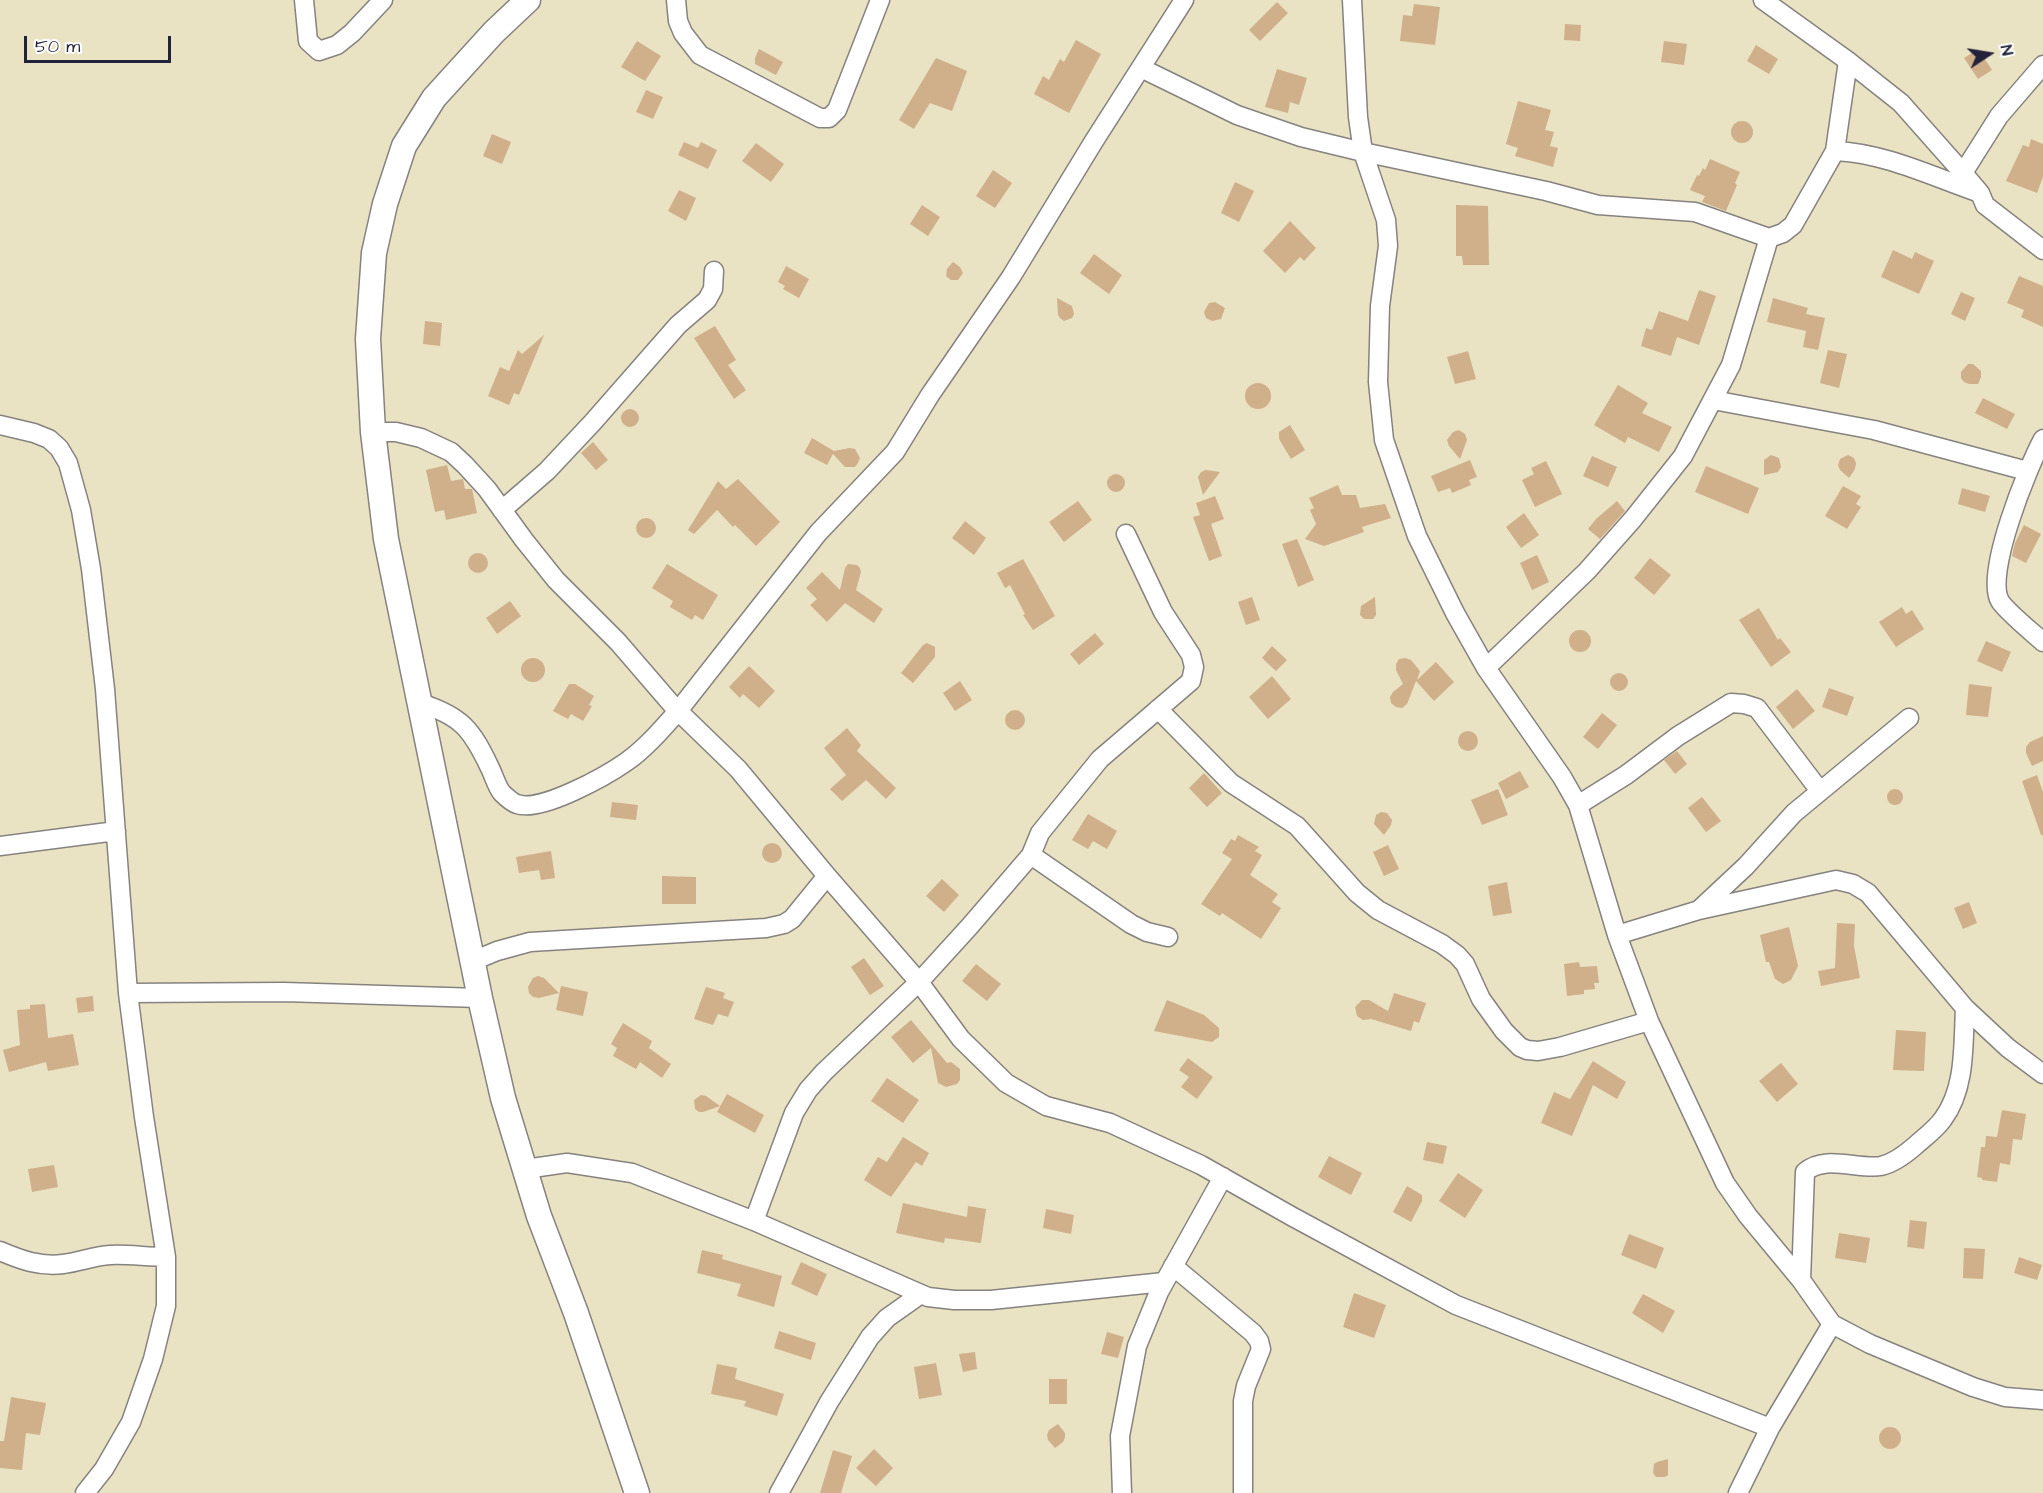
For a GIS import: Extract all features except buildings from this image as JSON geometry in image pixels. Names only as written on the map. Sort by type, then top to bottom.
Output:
[{"type":"street","points":[[304,0],[308,41],[319,51],[337,45],[352,33],[383,0]]},
{"type":"street","points":[[528,0],[494,32],[434,98],[404,146],[385,204],[374,254],[369,339],[373,432],[386,539],[480,998],[503,1098],[539,1216],[580,1324],[638,1493]]},
{"type":"street","points":[[676,0],[678,21],[683,33],[700,55],[820,118],[830,118],[837,110],[880,0]]},
{"type":"street","points":[[420,703],[442,710],[461,723],[477,740],[502,793],[516,804],[528,806],[585,787],[627,762],[678,711],[818,533],[895,452],[930,395],[1011,277],[1184,0]]},
{"type":"street","points":[[1352,0],[1358,117],[1363,152],[1386,219],[1388,246],[1380,306],[1378,382],[1384,440],[1417,536],[1455,613],[1486,668],[1562,777],[1578,805],[1617,935],[1648,1021],[1725,1183],[1832,1323],[1870,1344],[1973,1387],[2006,1397],[2043,1400]]},
{"type":"street","points":[[1763,0],[1848,61],[1901,103],[1963,172],[1980,193],[1985,205],[2043,250]]},
{"type":"street","points":[[1141,68],[1237,115],[1301,137],[1546,191],[1598,205],[1695,212],[1769,237],[1783,233],[1793,225],[1835,151],[1848,61]]},
{"type":"street","points":[[1963,172],[1999,116],[2043,64]]},
{"type":"street","points":[[1835,151],[1864,154],[1883,159],[1980,193]]},
{"type":"street","points":[[1486,668],[1565,592],[1633,519],[1683,456],[1731,365],[1769,237]]},
{"type":"street","points":[[502,510],[547,471],[678,326],[707,300],[712,289],[714,271]]},
{"type":"street","points":[[1713,400],[1874,430],[2027,471]]},
{"type":"street","points":[[0,425],[34,433],[49,439],[59,448],[68,463],[81,510],[91,569],[105,689],[128,993],[144,1117],[166,1257],[166,1306],[153,1359],[131,1422],[104,1469],[85,1493]]},
{"type":"street","points":[[373,432],[396,432],[421,438],[451,452],[487,489],[556,580],[618,642],[678,711],[738,769],[919,982],[961,1039],[1006,1083],[1046,1106],[1110,1123],[1201,1165],[1456,1305],[1770,1428]]},
{"type":"street","points":[[2043,439],[2027,471],[1997,566],[1995,586],[2000,601],[2043,642]]},
{"type":"street","points":[[754,1221],[794,1113],[808,1090],[919,982],[1031,855],[1035,840],[1040,833],[1100,759],[1191,681],[1194,666],[1191,655],[1163,612],[1126,534]]},
{"type":"street","points":[[1578,805],[1626,776],[1678,736],[1731,703],[1757,708],[1820,791]]},
{"type":"street","points":[[1158,709],[1231,783],[1297,826],[1357,893],[1378,910],[1442,944],[1457,955],[1465,964],[1480,999],[1504,1031],[1520,1047],[1538,1051],[1560,1047],[1648,1021]]},
{"type":"street","points":[[1699,910],[1746,866],[1794,813],[1909,718]]},
{"type":"street","points":[[0,846],[116,831]]},
{"type":"street","points":[[1031,855],[1131,924],[1147,932],[1168,937]]},
{"type":"street","points":[[473,961],[497,951],[530,942],[766,928],[784,924],[792,919],[827,876]]},
{"type":"street","points":[[1617,935],[1699,910],[1836,880],[1852,884],[1868,893],[1965,1008],[2008,1048],[2043,1074]]},
{"type":"street","points":[[128,993],[295,992],[480,998]]},
{"type":"street","points":[[1801,1280],[1805,1172],[1811,1167],[1825,1164],[1882,1166],[1904,1155],[1943,1119],[1956,1094],[1962,1069],[1965,1008]]},
{"type":"street","points":[[525,1169],[567,1163],[632,1173],[754,1221],[928,1297],[991,1300],[1164,1282]]},
{"type":"street","points":[[1122,1493],[1120,1436],[1137,1346],[1164,1282],[1223,1178]]},
{"type":"street","points":[[0,1251],[19,1260],[48,1265],[106,1256],[166,1257]]},
{"type":"street","points":[[1173,1266],[1253,1332],[1259,1341],[1261,1349],[1248,1380],[1243,1401],[1243,1493]]},
{"type":"street","points":[[779,1493],[829,1402],[870,1337],[887,1318],[921,1294]]},
{"type":"street","points":[[1738,1493],[1770,1428],[1832,1323]]}]
